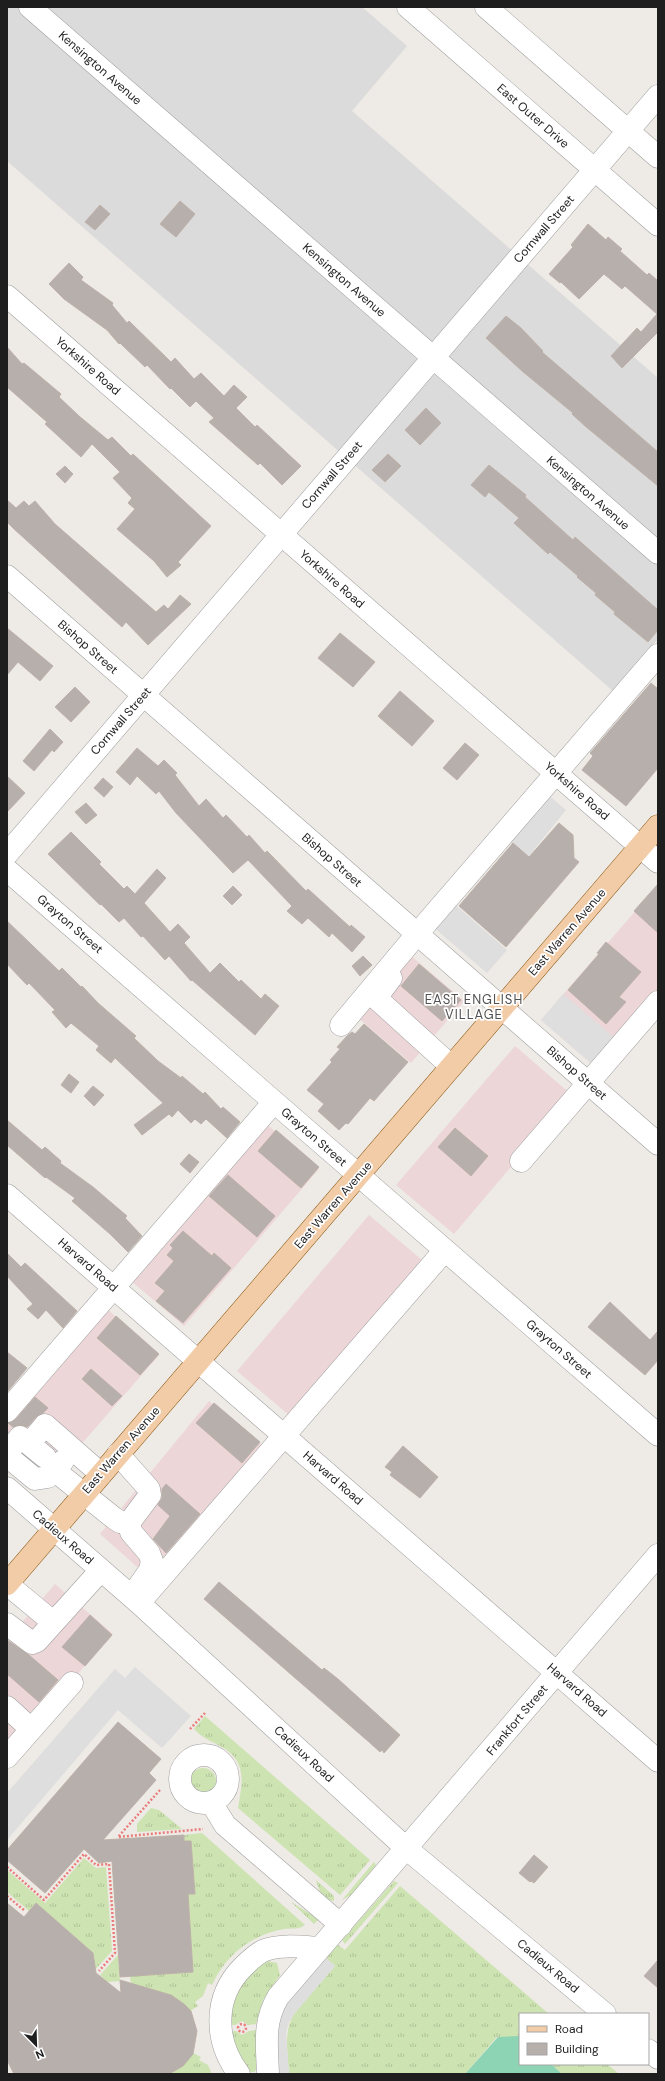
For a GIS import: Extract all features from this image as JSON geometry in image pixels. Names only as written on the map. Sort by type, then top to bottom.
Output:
[{"type":"main road","name":"East Warren Avenue","points":[[7,1584],[658,826]]},
{"type":"street","name":"Kensington Avenue","points":[[30,7],[658,553]]},
{"type":"street","name":"East Outer Drive","points":[[408,7],[658,225]]},
{"type":"street","points":[[486,7],[658,157]]},
{"type":"street","name":"Cornwall Street","points":[[7,854],[658,96]]},
{"type":"street","name":"Yorkshire Road","points":[[7,296],[658,862]]},
{"type":"street","name":"Bishop Street","points":[[7,576],[658,1144]]},
{"type":"street","points":[[341,1025],[420,936],[555,772],[658,654]]},
{"type":"street","name":"Grayton Street","points":[[7,870],[658,1435]]},
{"type":"street","points":[[420,936],[376,998],[451,1066]]},
{"type":"street","points":[[521,1161],[658,1002]]},
{"type":"street","points":[[7,1411],[112,1287],[274,1102]]},
{"type":"street","name":"Harvard Road","points":[[7,1195],[658,1761]]},
{"type":"street","points":[[135,1599],[284,1435],[445,1250]]},
{"type":"street","points":[[29,1444],[45,1425],[101,1474]]},
{"type":"street","points":[[41,1470],[29,1444],[20,1437],[7,1454],[41,1470],[84,1494],[120,1522],[129,1523]]},
{"type":"street","points":[[13,1493],[41,1470],[67,1444]]},
{"type":"street","points":[[118,1454],[149,1489],[150,1495],[129,1523],[131,1532],[149,1553],[152,1561],[150,1570],[135,1599]]},
{"type":"street","name":"Cadieux Road","points":[[13,1493],[135,1599],[407,1848],[604,2013]]},
{"type":"street","name":"Frankfort Street","points":[[268,2074],[266,2027],[270,2010],[278,1997],[658,1555]]},
{"type":"street","points":[[7,1624],[32,1643],[37,1641],[101,1570]]},
{"type":"street","points":[[7,1584],[53,1622]]},
{"type":"street","points":[[7,1757],[72,1683]]},
{"type":"street","points":[[7,1708],[31,1729]]},
{"type":"street","points":[[211,1802],[225,1825],[341,1925]]},
{"type":"street","points":[[239,2074],[222,2044],[219,2030],[223,1999],[230,1984],[251,1959],[265,1950],[282,1947],[320,1948]]},
{"type":"street","points":[[649,2051],[658,2058]]},
{"type":"path","points":[[190,1729],[205,1713]]},
{"type":"path","points":[[160,1790],[118,1837],[203,1829]]},
{"type":"path","points":[[7,1867],[44,1900],[84,1854],[96,1865],[109,1864],[115,1953],[99,1971]]},
{"type":"path","points":[[7,1896],[25,1911]]},
{"type":"shaded area","points":[[7,7],[362,7],[407,46],[352,111],[658,378],[658,639],[613,691],[7,161]]},
{"type":"shaded area","points":[[546,793],[566,810],[528,857],[506,839]]},
{"type":"shaded area","points":[[657,886],[658,991],[593,1065],[541,1020]]},
{"type":"shaded area","points":[[452,902],[507,950],[487,973],[432,926]]},
{"type":"shaded area","points":[[409,954],[464,1001],[411,1063],[356,1016]]},
{"type":"shaded area","points":[[563,994],[616,1039],[593,1065],[541,1020]]},
{"type":"shaded area","points":[[515,1046],[572,1095],[454,1234],[396,1185]]},
{"type":"shaded area","points":[[264,1122],[319,1169],[184,1326],[129,1279]]},
{"type":"shaded area","points":[[369,1215],[422,1260],[290,1416],[237,1371]]},
{"type":"shaded area","points":[[105,1307],[159,1355],[85,1440],[41,1485],[7,1455],[7,1419]]},
{"type":"shaded area","points":[[209,1401],[263,1446],[151,1579],[100,1534]]},
{"type":"shaded area","points":[[55,1584],[113,1634],[7,1754],[7,1640]]},
{"type":"shaded area","points":[[135,1667],[191,1716],[162,1748],[118,1710],[7,1840],[7,1793],[115,1669],[125,1678]]},
{"type":"shaded area","points":[[326,1958],[335,1966],[294,2014],[289,2022],[286,2032],[289,2074],[276,2074],[278,2014]]},
{"type":"green space","points":[[205,1716],[370,1860],[340,1895],[238,1808],[242,1782],[240,1767],[236,1759],[230,1753],[205,1738],[194,1729]]},
{"type":"green space","points":[[203,1768],[212,1772],[216,1781],[212,1790],[203,1794],[194,1790],[190,1781],[194,1772]]},
{"type":"green space","points":[[151,1808],[159,1810],[182,1829],[137,1832],[137,1824]]},
{"type":"green space","points":[[202,1833],[305,1925],[303,1927],[272,1932],[250,1941],[225,1964],[212,1985],[208,1983],[203,1996],[195,2002],[198,2006],[190,2011],[178,2000],[171,1997],[164,1995],[132,1994],[130,1976],[193,1972],[188,1894],[195,1893],[191,1841],[184,1841],[184,1835]]},
{"type":"green space","points":[[84,1858],[96,1868],[106,1867],[112,1951],[95,1970],[93,1953],[36,1903],[29,1911],[7,1892],[7,1870],[45,1903]]},
{"type":"green space","points":[[374,1862],[376,1865],[351,1895],[342,1900]]},
{"type":"green space","points":[[316,1880],[334,1896],[334,1901],[322,1894],[318,1888]]},
{"type":"green space","points":[[394,1881],[398,1883],[345,1944],[342,1940]]},
{"type":"green space","points":[[400,1886],[548,2013],[519,2013],[519,2037],[497,2037],[465,2074],[289,2074],[287,2035],[288,2028],[294,2014],[335,1966],[326,1958],[338,1945],[345,1950]]},
{"type":"green space","points":[[291,1902],[319,1919],[314,1924]]},
{"type":"green space","points":[[118,1955],[120,1981],[107,1982],[100,1975]]},
{"type":"green space","points":[[268,1961],[277,1963],[280,1975],[263,2000],[256,2024],[248,2025],[242,2021],[235,2025],[228,2025],[233,2000],[249,1973]]},
{"type":"green space","points":[[256,2030],[257,2069],[254,2072],[247,2072],[229,2032],[236,2031],[242,2035],[249,2031]]},
{"type":"green space","points":[[519,2036],[519,2065],[552,2065],[562,2074],[465,2074],[498,2037]]},
{"type":"green space","points":[[193,2053],[201,2057],[199,2060],[208,2065],[212,2074],[168,2074],[183,2066]]},
{"type":"green space","points":[[552,2065],[608,2065],[619,2074],[562,2074]]},
{"type":"building","points":[[180,201],[195,214],[176,237],[160,224]]},
{"type":"building","points":[[100,205],[110,214],[95,230],[85,222]]},
{"type":"building","points":[[588,224],[606,240],[608,237],[622,249],[620,251],[647,275],[649,273],[658,281],[658,332],[622,368],[611,356],[637,328],[641,332],[657,314],[625,286],[622,289],[604,274],[579,299],[561,282],[560,283],[549,274],[573,247],[571,245]]},
{"type":"building","points":[[69,263],[83,277],[81,280],[113,303],[112,305],[127,323],[129,321],[171,362],[175,358],[194,379],[201,373],[224,396],[234,385],[247,397],[236,408],[255,427],[257,425],[301,466],[282,485],[260,463],[258,465],[209,422],[214,418],[196,401],[190,407],[147,365],[145,367],[120,343],[119,344],[107,330],[64,299],[49,284]]},
{"type":"building","points":[[506,316],[521,328],[543,351],[542,352],[658,452],[658,486],[585,426],[572,414],[573,413],[522,371],[486,338]]},
{"type":"building","points":[[7,347],[22,364],[24,363],[61,394],[59,397],[79,416],[108,440],[112,437],[131,456],[133,454],[211,526],[178,562],[181,565],[167,577],[154,561],[117,529],[135,509],[128,503],[132,498],[113,478],[120,472],[92,444],[81,457],[45,424],[47,422],[7,387]]},
{"type":"building","points":[[426,408],[441,423],[420,445],[405,430]]},
{"type":"building","points":[[388,454],[401,466],[385,482],[372,470]]},
{"type":"building","points":[[489,465],[526,495],[525,497],[573,540],[575,537],[658,610],[658,630],[648,642],[614,614],[615,612],[595,595],[596,593],[577,577],[578,576],[550,552],[548,554],[514,523],[519,518],[489,492],[485,497],[471,485]]},
{"type":"building","points":[[65,466],[73,474],[65,483],[56,474]]},
{"type":"building","points":[[7,500],[16,508],[24,501],[29,506],[35,501],[55,524],[156,612],[164,605],[168,609],[180,595],[191,604],[148,645],[126,622],[122,627],[7,522]]},
{"type":"building","points":[[7,628],[53,666],[40,681],[18,662],[7,675]]},
{"type":"building","points":[[340,633],[375,662],[353,687],[318,658]]},
{"type":"building","points":[[651,683],[658,689],[658,768],[626,806],[582,770],[593,756],[590,753]]},
{"type":"building","points":[[75,687],[90,702],[71,722],[55,707]]},
{"type":"building","points":[[400,691],[434,721],[412,746],[378,716]]},
{"type":"building","points":[[50,729],[63,742],[54,752],[52,750],[34,771],[23,761]]},
{"type":"building","points":[[465,743],[479,755],[457,780],[443,768]]},
{"type":"building","points":[[137,748],[158,766],[164,760],[177,773],[175,775],[199,806],[206,799],[223,818],[226,815],[247,837],[249,835],[265,853],[267,851],[306,891],[308,889],[350,927],[351,925],[365,937],[352,952],[332,933],[329,937],[308,918],[302,924],[287,911],[292,906],[248,860],[233,873],[176,813],[159,791],[156,794],[137,776],[130,785],[116,772]]},
{"type":"building","points":[[7,776],[25,793],[7,812]]},
{"type":"building","points":[[103,778],[113,787],[104,797],[94,788]]},
{"type":"building","points":[[86,803],[97,815],[86,824],[75,812]]},
{"type":"building","points":[[559,823],[573,835],[574,858],[579,862],[506,947],[459,906],[513,843],[529,857]]},
{"type":"building","points":[[71,832],[101,862],[99,864],[124,889],[127,886],[135,894],[157,869],[166,878],[144,903],[170,932],[178,924],[190,937],[184,943],[210,973],[220,963],[239,982],[241,980],[261,999],[265,994],[279,1006],[255,1035],[192,980],[191,981],[169,956],[165,960],[124,918],[119,922],[48,854]]},
{"type":"building","points":[[658,884],[658,933],[634,911]]},
{"type":"building","points":[[233,886],[242,895],[232,905],[223,896]]},
{"type":"building","points":[[7,921],[59,971],[62,968],[98,1003],[136,1036],[134,1038],[158,1061],[181,1078],[182,1076],[203,1094],[205,1092],[221,1109],[223,1107],[240,1122],[227,1138],[206,1119],[201,1124],[195,1119],[191,1123],[178,1110],[172,1117],[169,1114],[142,1135],[134,1125],[163,1103],[115,1058],[111,1063],[96,1050],[99,1046],[71,1023],[66,1028],[52,1012],[55,1010],[29,983],[27,985],[7,964]]},
{"type":"building","points":[[606,942],[641,972],[619,997],[626,1002],[606,1024],[568,990],[599,954],[597,953]]},
{"type":"building","points":[[363,956],[372,965],[360,976],[352,966]]},
{"type":"building","points":[[419,964],[461,1000],[442,1021],[401,986]]},
{"type":"building","points":[[364,1024],[408,1062],[374,1101],[370,1098],[348,1124],[346,1123],[339,1130],[318,1111],[324,1104],[307,1090],[332,1062],[330,1060],[340,1049],[337,1047],[347,1036],[352,1032],[355,1034]]},
{"type":"building","points":[[69,1074],[79,1082],[71,1093],[61,1085]]},
{"type":"building","points":[[93,1086],[104,1095],[94,1106],[84,1096]]},
{"type":"building","points":[[7,1120],[42,1150],[45,1147],[61,1161],[60,1163],[93,1187],[127,1216],[125,1218],[142,1236],[128,1252],[72,1201],[75,1198],[46,1177],[45,1178],[7,1145]]},
{"type":"building","points":[[455,1128],[488,1156],[471,1176],[438,1147]]},
{"type":"building","points":[[276,1130],[319,1167],[301,1188],[258,1151]]},
{"type":"building","points":[[189,1154],[199,1162],[190,1173],[180,1164]]},
{"type":"building","points":[[228,1175],[275,1216],[257,1237],[209,1196]]},
{"type":"building","points":[[183,1231],[212,1256],[214,1253],[231,1268],[183,1323],[156,1301],[165,1291],[155,1283],[174,1261],[167,1255],[173,1248],[170,1245]]},
{"type":"building","points":[[7,1253],[21,1267],[25,1263],[77,1311],[63,1328],[46,1310],[38,1319],[27,1309],[33,1304],[7,1276]]},
{"type":"building","points":[[610,1302],[650,1340],[658,1331],[658,1360],[645,1375],[588,1327]]},
{"type":"building","points":[[116,1316],[159,1354],[140,1375],[97,1338]]},
{"type":"building","points":[[7,1352],[27,1368],[7,1392]]},
{"type":"building","points":[[91,1369],[122,1396],[112,1406],[82,1379]]},
{"type":"building","points":[[35,1397],[48,1408],[43,1413],[36,1417],[27,1427],[21,1425],[13,1427],[8,1423],[16,1419]]},
{"type":"building","points":[[214,1403],[260,1442],[242,1463],[196,1423]]},
{"type":"building","points":[[403,1446],[438,1477],[420,1498],[390,1475],[392,1472],[385,1467]]},
{"type":"building","points":[[166,1484],[200,1514],[166,1553],[153,1539],[170,1516],[158,1505],[162,1498],[162,1489]]},
{"type":"building","points":[[219,1582],[322,1670],[324,1668],[338,1679],[400,1735],[384,1753],[382,1750],[380,1752],[204,1599]]},
{"type":"building","points":[[90,1615],[112,1635],[85,1666],[62,1647]]},
{"type":"building","points":[[7,1640],[29,1655],[58,1680],[39,1702],[7,1674]]},
{"type":"building","points":[[118,1722],[161,1759],[149,1773],[156,1780],[103,1840],[184,1835],[184,1841],[191,1841],[195,1894],[188,1894],[193,1972],[120,1977],[112,1861],[99,1863],[84,1849],[45,1893],[7,1860],[7,1850]]},
{"type":"building","points":[[534,1855],[548,1867],[534,1883],[531,1881],[530,1882],[519,1873]]},
{"type":"building","points":[[7,1903],[24,1917],[36,1903],[93,1953],[96,1973],[121,1993],[120,1980],[171,1995],[184,2004],[191,2011],[197,2031],[193,2054],[183,2066],[169,2074],[14,2074],[7,2060]]},
{"type":"building","points":[[658,1960],[658,1988],[644,1976]]},
{"type":"district","name":"EAST ENGLISH VILLAGE","points":[[474,1006]]}]
